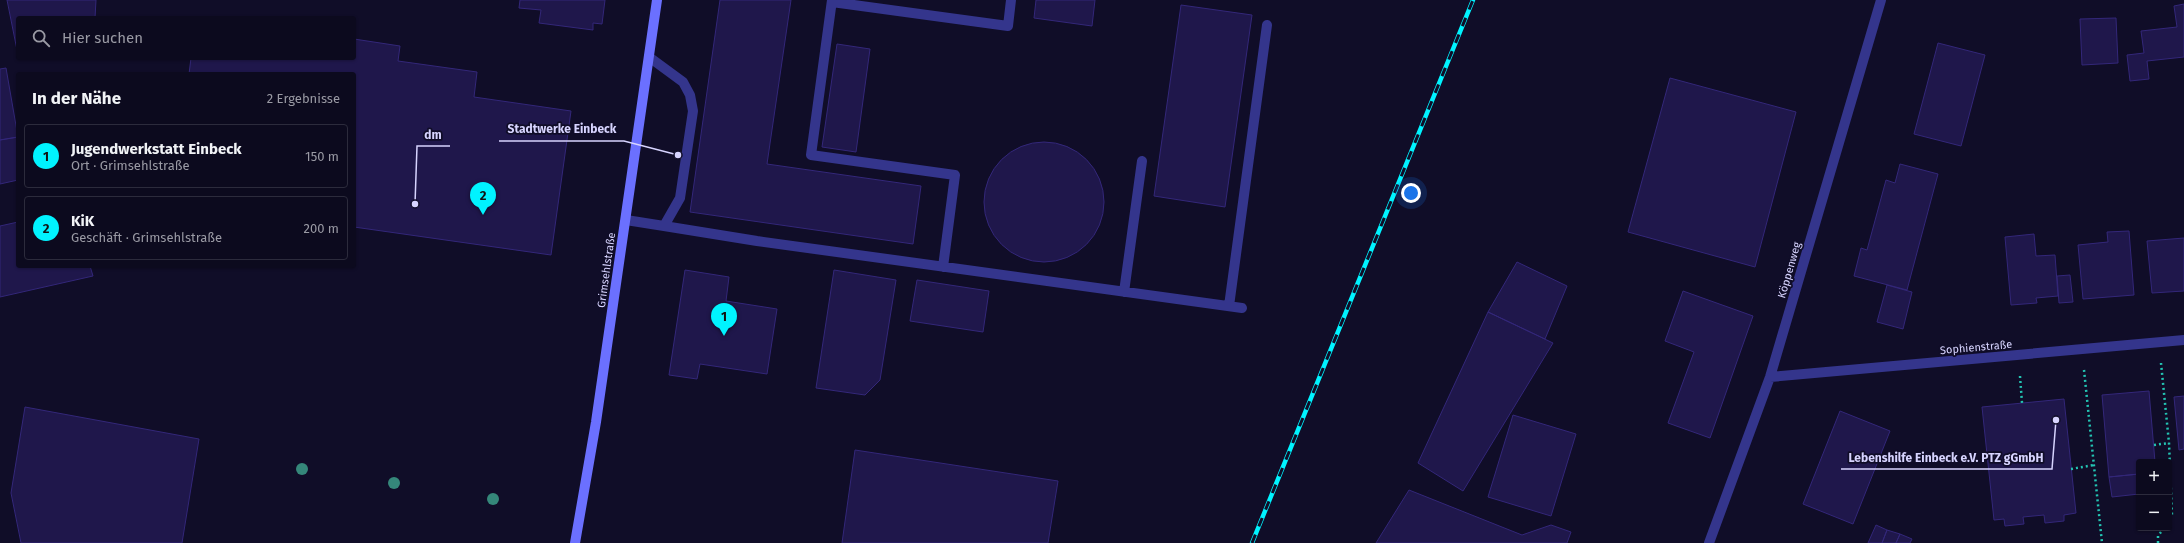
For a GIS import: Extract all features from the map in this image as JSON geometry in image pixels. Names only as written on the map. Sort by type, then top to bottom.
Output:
[{"type":"main road","name":"Grimsehlstraße","points":[[575,543],[598,414],[657,0]]},
{"type":"street","points":[[943,267],[956,175],[811,155],[832,1],[1008,26],[1011,0]]},
{"type":"street","name":"Köppenweg","points":[[1710,543],[1770,377],[1881,0]]},
{"type":"street","points":[[1229,306],[1267,25]]},
{"type":"street","points":[[649,56],[683,82],[690,95],[693,111],[680,198],[664,226]]},
{"type":"street","points":[[1124,292],[1142,161]]},
{"type":"street","points":[[626,220],[757,241],[1242,308]]},
{"type":"street","name":"Sophienstraße","points":[[1770,377],[2184,340]]},
{"type":"path","points":[[2159,342],[2169,443],[2171,495]]},
{"type":"path","points":[[2082,350],[2102,543]]},
{"type":"path","points":[[2018,355],[2022,403]]},
{"type":"path","points":[[2154,444],[2169,443]]},
{"type":"path","points":[[2071,469],[2094,465]]},
{"type":"path","points":[[2158,543],[2158,536],[2162,531]]},
{"type":"building","points":[[7,0],[96,0],[95,16],[16,16],[16,45]]},
{"type":"building","points":[[520,0],[605,0],[602,24],[593,23],[593,30],[539,23],[541,10],[519,8]]},
{"type":"building","points":[[720,0],[791,0],[767,164],[921,186],[913,244],[690,212]]},
{"type":"building","points":[[1036,0],[1095,0],[1092,26],[1034,18]]},
{"type":"building","points":[[2184,4],[2184,57],[2147,61],[2149,79],[2130,81],[2127,55],[2144,53],[2141,31],[2177,27],[2174,6]]},
{"type":"building","points":[[1181,5],[1252,15],[1225,207],[1154,196]]},
{"type":"building","points":[[2116,18],[2118,63],[2082,65],[2080,19]]},
{"type":"building","points":[[356,39],[400,46],[398,61],[477,72],[474,97],[571,111],[551,255],[356,227],[356,72],[189,72],[191,60],[356,60]]},
{"type":"building","points":[[1938,43],[1985,55],[1961,146],[1914,134]]},
{"type":"building","points":[[837,44],[870,49],[856,152],[822,147]]},
{"type":"building","points":[[6,68],[16,126],[16,137],[0,140],[0,69]]},
{"type":"building","points":[[1670,78],[1796,112],[1755,267],[1628,232]]},
{"type":"building","points":[[16,137],[16,180],[0,184],[0,140]]},
{"type":"building","points":[[1044,142],[1067,146],[1086,160],[1100,179],[1104,202],[1100,225],[1086,244],[1067,258],[1044,262],[1021,258],[1002,244],[988,225],[984,202],[988,179],[1002,160],[1021,146]]},
{"type":"building","points":[[1900,164],[1938,174],[1907,290],[1854,276],[1861,248],[1867,250],[1886,180],[1895,183]]},
{"type":"building","points":[[16,222],[16,268],[91,268],[93,276],[0,297],[0,226]]},
{"type":"building","points":[[2129,231],[2134,295],[2083,299],[2078,245],[2108,242],[2107,232]]},
{"type":"building","points":[[2034,234],[2036,256],[2055,255],[2058,296],[2036,298],[2037,303],[2011,305],[2005,237]]},
{"type":"building","points":[[2184,238],[2184,291],[2152,293],[2147,241]]},
{"type":"building","points":[[1517,262],[1567,286],[1545,339],[1488,312]]},
{"type":"building","points":[[685,270],[729,277],[726,301],[777,309],[767,374],[700,364],[697,379],[669,375]]},
{"type":"building","points":[[834,270],[896,280],[880,380],[865,395],[816,388]]},
{"type":"building","points":[[2070,275],[2073,302],[2059,303],[2057,276]]},
{"type":"building","points":[[917,280],[989,291],[983,332],[910,321]]},
{"type":"building","points":[[1887,285],[1912,292],[1903,329],[1877,322]]},
{"type":"building","points":[[1683,291],[1753,316],[1710,438],[1668,423],[1694,352],[1665,341]]},
{"type":"building","points":[[1488,312],[1553,343],[1463,491],[1418,463]]},
{"type":"building","points":[[2149,391],[2155,459],[2136,459],[2136,474],[2109,477],[2102,395]]},
{"type":"building","points":[[2184,396],[2184,449],[2179,450],[2174,397]]},
{"type":"building","points":[[2064,399],[2076,513],[2064,515],[2064,521],[2045,523],[2044,515],[2023,517],[2024,524],[2005,526],[2004,519],[1994,520],[1982,407]]},
{"type":"building","points":[[25,407],[199,439],[182,543],[21,543],[11,493]]},
{"type":"building","points":[[1840,411],[1890,431],[1853,524],[1803,504]]},
{"type":"building","points":[[1513,415],[1576,434],[1551,516],[1488,497]]},
{"type":"building","points":[[855,450],[1058,481],[1048,543],[842,543]]},
{"type":"building","points":[[2136,474],[2136,494],[2112,497],[2109,477]]},
{"type":"building","points":[[1409,490],[1522,535],[1551,525],[1571,532],[1567,543],[1376,543]]},
{"type":"building","points":[[1876,525],[1887,530],[1882,543],[1868,543]]},
{"type":"building","points":[[1887,530],[1900,534],[1896,543],[1882,543]]},
{"type":"building","points":[[1900,534],[1912,539],[1910,543],[1896,543]]},
{"type":"railway","points":[[1252,543],[1473,0]]},
{"type":"place","name":"Stadtwerke Einbeck","points":[[678,155]]},
{"type":"place","name":"dm","points":[[415,204]]},
{"type":"place","name":"KiK","points":[[483,215]]},
{"type":"place","name":"Jugendwerkstatt Einbeck","points":[[724,336]]},
{"type":"place","name":"Lebenshilfe Einbeck e.V. PTZ gGmbH","points":[[2056,420]]}]
